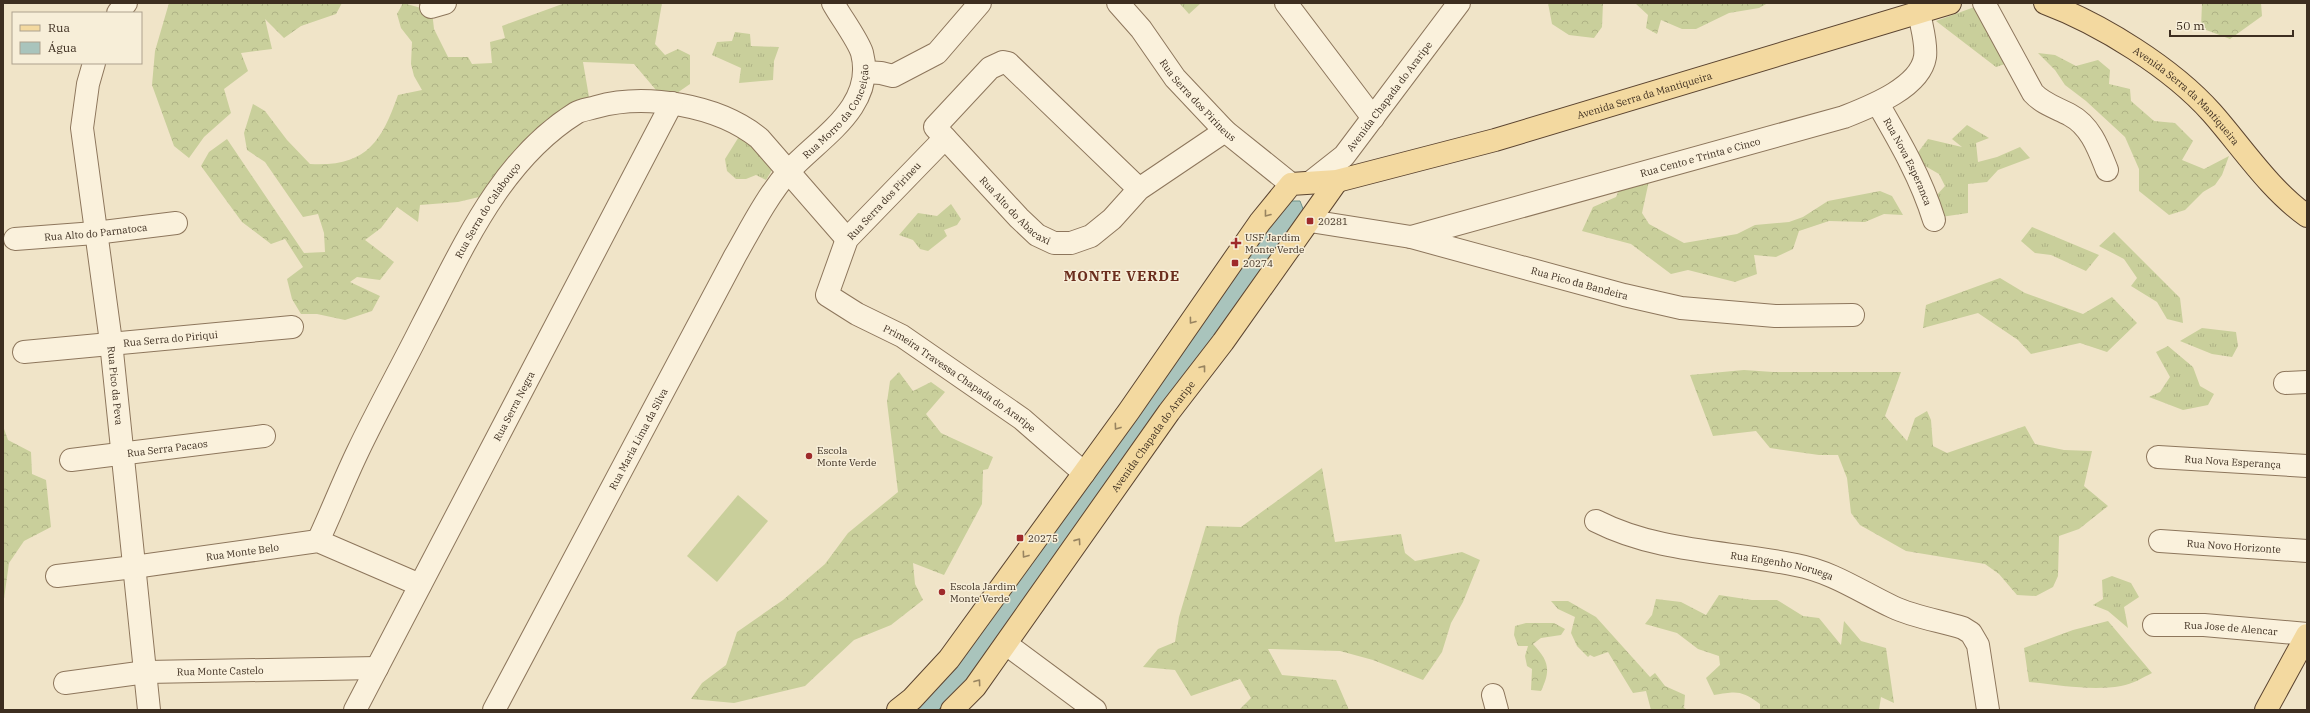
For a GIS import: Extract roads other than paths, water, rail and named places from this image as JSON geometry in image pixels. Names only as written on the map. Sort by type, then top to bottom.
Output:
[{"type":"main road","name":"Avenida Serra da Mantiqueira","points":[[1337,181],[1495,140],[1950,3]]},
{"type":"main road","name":"Avenida Serra da Mantiqueira","points":[[2045,3],[2103,30],[2169,73],[2192,92],[2278,190],[2307,216]]},
{"type":"main road","points":[[1301,183],[1337,181]]},
{"type":"main road","name":"Avenida Chapada do Araripe","points":[[952,710],[975,687],[1169,412],[1223,342],[1337,181]]},
{"type":"main road","name":"Avenida Chapada do Araripe","points":[[898,710],[912,699],[949,659],[1084,473],[1195,317],[1260,222],[1301,183]]},
{"type":"main road","points":[[2262,710],[2307,635]]},
{"type":"street","points":[[119,12],[126,3]]},
{"type":"street","name":"Rua Morro da Conceição","points":[[788,172],[850,111],[859,96],[864,72],[862,53],[833,3]]},
{"type":"street","points":[[864,72],[881,73],[893,76],[937,53],[980,3]]},
{"type":"street","name":"Rua Serra dos Pirineus","points":[[1118,3],[1141,29],[1175,78],[1225,131],[1301,183]]},
{"type":"street","points":[[1286,3],[1373,118]]},
{"type":"street","name":"Avenida Chapada do Araripe","points":[[1301,183],[1344,156],[1459,3]]},
{"type":"street","points":[[1984,3],[2033,93],[2040,100],[2070,114],[2082,124],[2096,143],[2107,170]]},
{"type":"street","name":"Rua Cento e Trinta e Cinco","points":[[1412,237],[1844,117],[1878,104],[1903,88],[1920,69],[1925,57],[1919,12]]},
{"type":"street","points":[[943,135],[935,127],[939,120],[990,68],[1003,62],[1015,68],[1139,189]]},
{"type":"street","name":"Rua Pico da Peva","points":[[94,64],[88,84],[82,128],[110,342],[150,710]]},
{"type":"street","name":"Rua Serra do Calabouço","points":[[318,541],[358,450],[463,249],[498,190],[521,159],[548,134],[577,112],[616,101],[672,103],[718,116],[744,126],[759,138],[788,172]]},
{"type":"street","name":"Rua Serra Negra","points":[[355,710],[672,103]]},
{"type":"street","name":"Rua Nova Esperanca","points":[[1878,104],[1922,184],[1934,220]]},
{"type":"street","name":"Rua Alto do Abacaxi","points":[[943,135],[1019,218],[1037,235],[1054,243],[1071,243],[1091,236],[1112,219],[1139,189],[1225,131]]},
{"type":"street","name":"Rua Serra dos Pirineu","points":[[827,295],[847,239],[943,135]]},
{"type":"street","points":[[788,172],[847,239]]},
{"type":"street","name":"Rua Maria Lima da Silva","points":[[494,710],[735,256],[765,205],[788,172]]},
{"type":"street","name":"Rua Pico da Bandeira","points":[[1310,221],[1412,237],[1624,295],[1681,308],[1775,316],[1853,315]]},
{"type":"street","name":"Rua Alto do Parnatoca","points":[[15,239],[95,233],[176,223]]},
{"type":"street","name":"Primeira Travessa Chapada do Araripe","points":[[827,295],[857,314],[902,336],[1022,419],[1084,473]]},
{"type":"street","name":"Rua Serra do Piriqui","points":[[24,352],[110,342],[292,327]]},
{"type":"street","points":[[2285,383],[2307,382]]},
{"type":"street","name":"Rua Serra Pacaos","points":[[71,460],[264,436]]},
{"type":"street","name":"Rua Nova Esperança","points":[[2158,457],[2307,466]]},
{"type":"street","name":"Rua Engenho Noruega","points":[[1596,521],[1637,539],[1719,555],[1796,565],[1824,572],[1843,580],[1894,608],[1963,628],[1971,633],[1978,645],[1988,710]]},
{"type":"street","points":[[318,541],[420,585]]},
{"type":"street","name":"Rua Monte Belo","points":[[57,576],[134,567],[318,541]]},
{"type":"street","name":"Rua Novo Horizonte","points":[[2160,541],[2307,551]]},
{"type":"street","name":"Rua Jose de Alencar","points":[[2154,625],[2204,625],[2307,635]]},
{"type":"street","points":[[1006,644],[1095,710]]},
{"type":"street","name":"Rua Monte Castelo","points":[[65,683],[146,672],[377,668]]},
{"type":"water","points":[[1289,201],[1300,201],[1305,214],[1068,547],[963,685],[938,710],[913,710]]},
{"type":"place","name":"20281","points":[[1310,221]]},
{"type":"place","name":"USF Jardim Monte Verde","points":[[1236,243]]},
{"type":"place","name":"20274","points":[[1235,263]]},
{"type":"place","name":"Escola Monte Verde","points":[[809,456]]},
{"type":"place","name":"20275","points":[[1020,538]]},
{"type":"place","name":"Escola Jardim Monte Verde","points":[[942,592]]},
{"type":"district","name":"MONTE VERDE","points":[[1122,276]]}]
